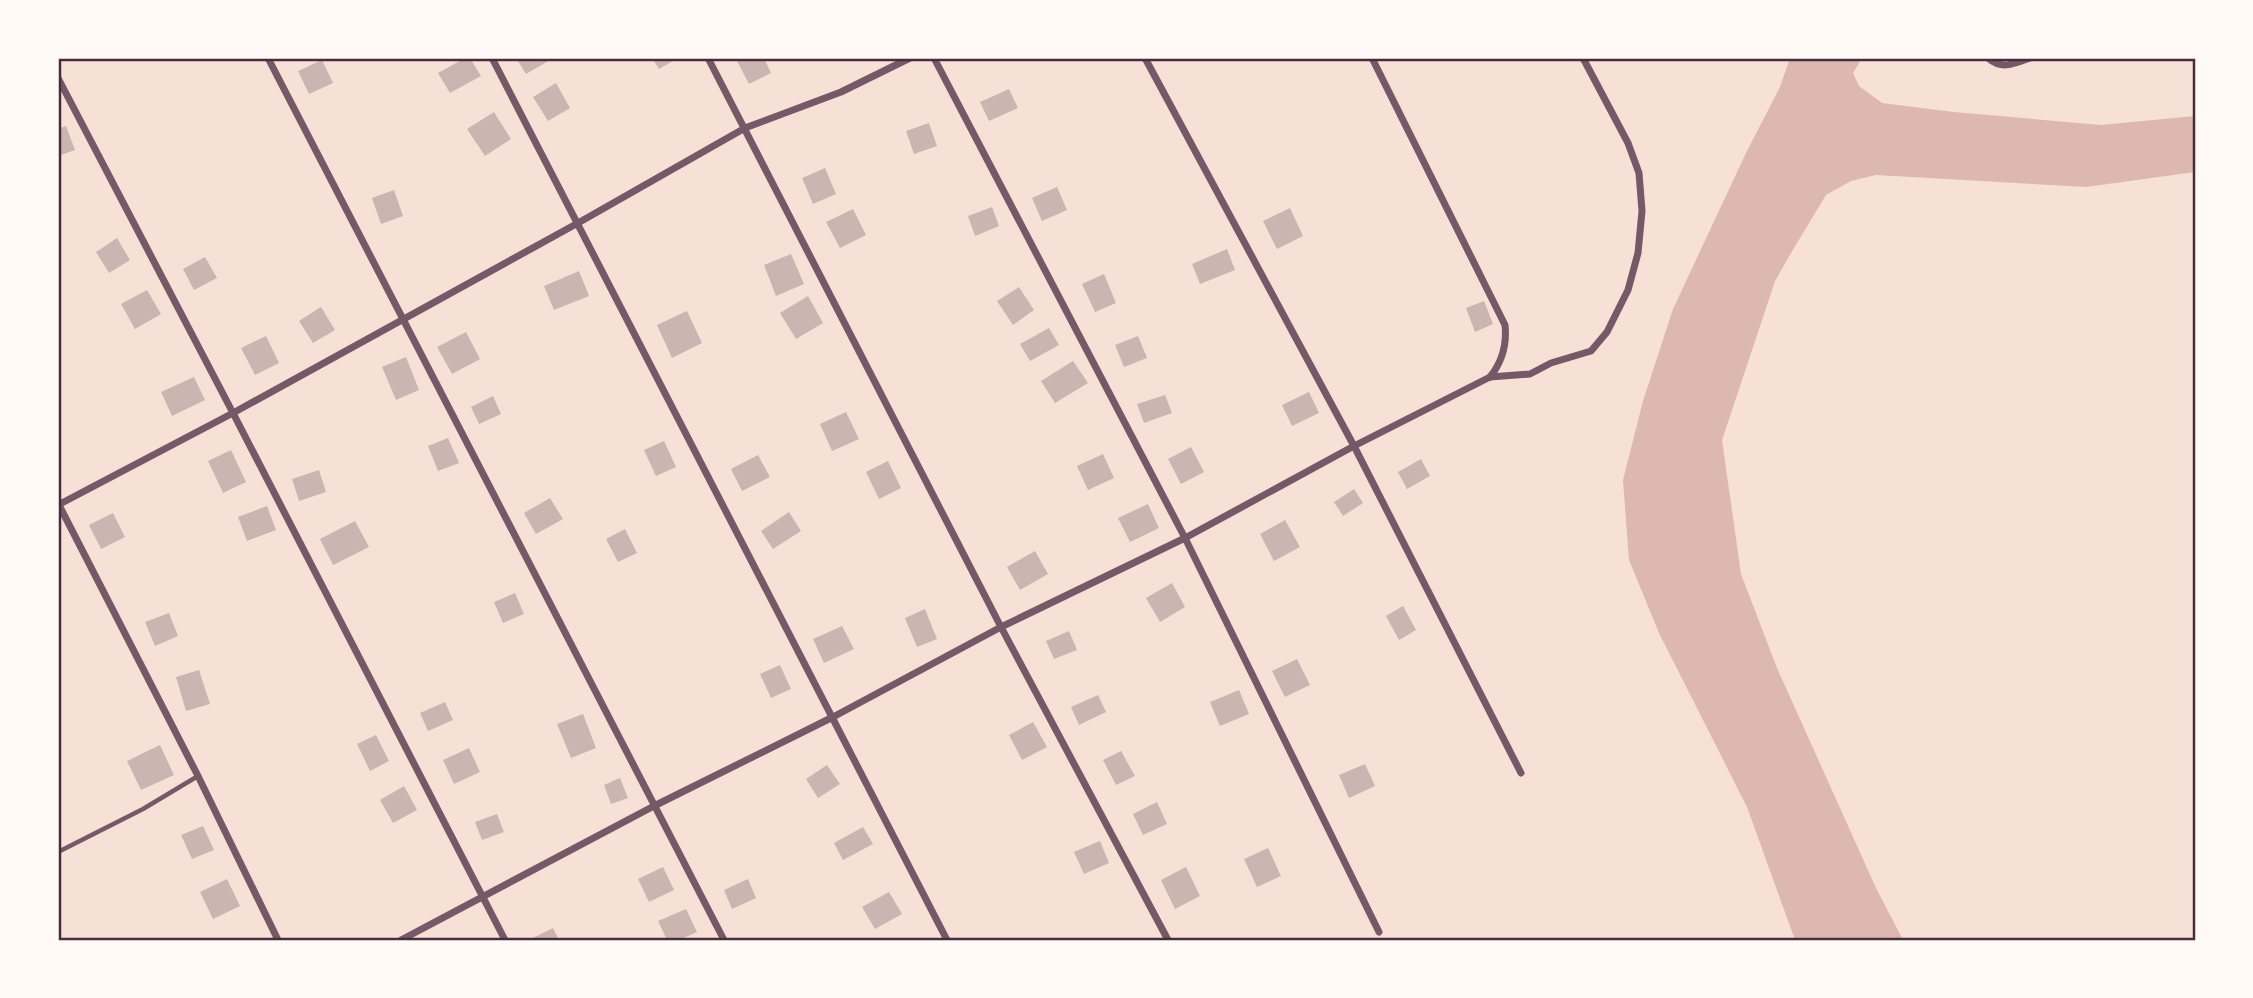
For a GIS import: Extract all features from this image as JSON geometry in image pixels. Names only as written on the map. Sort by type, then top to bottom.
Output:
[{"type":"street","points":[[268,58],[724,940]]},
{"type":"street","points":[[492,58],[947,940]]},
{"type":"street","points":[[708,58],[1001,626],[1168,940]]},
{"type":"street","points":[[278,940],[198,776],[58,504],[233,413],[745,128],[841,92],[910,58]]},
{"type":"street","points":[[934,58],[1185,538],[1379,932]]},
{"type":"street","points":[[1145,58],[1354,446],[1521,773]]},
{"type":"street","points":[[1372,58],[1505,325],[1504,351],[1490,377]]},
{"type":"street","points":[[401,940],[654,806],[833,717],[1001,626],[1185,538],[1354,446],[1490,377],[1530,374],[1561,359],[1591,351],[1607,332],[1628,290],[1638,253],[1642,211],[1639,173],[1628,143],[1583,58]]},
{"type":"street","points":[[1989,58],[1997,65],[2007,66],[2029,58]]},
{"type":"street","points":[[58,78],[505,940]]},
{"type":"lane","points":[[58,852],[143,809],[198,776]]},
{"type":"shaded area","points":[[1790,58],[1862,58],[1853,73],[1859,86],[1882,103],[2101,125],[2195,116],[2195,172],[2086,187],[1876,175],[1851,181],[1826,195],[1775,281],[1722,440],[1741,574],[1777,668],[1876,888],[1903,940],[1795,940],[1747,807],[1659,633],[1629,560],[1623,480],[1643,401],[1673,309],[1780,87]]},
{"type":"building","points":[[465,58],[470,58],[481,76],[450,93],[438,73]]},
{"type":"building","points":[[516,58],[549,58],[550,60],[526,74]]},
{"type":"building","points":[[652,58],[678,58],[659,69]]},
{"type":"building","points":[[764,58],[771,73],[749,84],[737,61]]},
{"type":"building","points":[[322,60],[333,83],[309,94],[298,71]]},
{"type":"building","points":[[556,83],[570,108],[548,121],[533,97]]},
{"type":"building","points":[[1009,89],[1018,108],[989,121],[980,102]]},
{"type":"building","points":[[494,112],[511,139],[485,156],[467,129]]},
{"type":"building","points":[[929,123],[937,146],[914,154],[906,131]]},
{"type":"building","points":[[66,126],[75,150],[58,156],[58,129]]},
{"type":"building","points":[[825,168],[836,194],[813,204],[802,178]]},
{"type":"building","points":[[1057,187],[1067,210],[1042,221],[1032,198]]},
{"type":"building","points":[[394,190],[403,216],[381,224],[372,198]]},
{"type":"building","points":[[992,207],[999,226],[975,236],[968,216]]},
{"type":"building","points":[[1290,208],[1303,236],[1277,249],[1263,221]]},
{"type":"building","points":[[853,209],[866,235],[840,248],[826,222]]},
{"type":"building","points":[[117,238],[130,260],[109,273],[96,252]]},
{"type":"building","points":[[1227,249],[1235,270],[1200,284],[1192,264]]},
{"type":"building","points":[[791,254],[804,284],[776,296],[764,265]]},
{"type":"building","points":[[205,257],[217,278],[194,290],[183,269]]},
{"type":"building","points":[[579,271],[589,296],[554,310],[544,286]]},
{"type":"building","points":[[1104,274],[1116,303],[1095,312],[1082,284]]},
{"type":"building","points":[[1019,287],[1034,310],[1013,325],[997,301]]},
{"type":"building","points":[[147,290],[161,314],[135,329],[121,304]]},
{"type":"building","points":[[808,296],[823,323],[796,339],[780,313]]},
{"type":"building","points":[[1484,301],[1493,324],[1475,332],[1466,308]]},
{"type":"building","points":[[321,307],[335,330],[313,343],[299,321]]},
{"type":"building","points":[[687,311],[702,343],[672,358],[657,325]]},
{"type":"building","points":[[1049,328],[1059,345],[1030,361],[1020,344]]},
{"type":"building","points":[[466,332],[480,359],[452,374],[437,347]]},
{"type":"building","points":[[266,336],[279,363],[255,375],[241,348]]},
{"type":"building","points":[[1138,336],[1147,358],[1124,367],[1115,345]]},
{"type":"building","points":[[406,357],[419,390],[396,400],[382,367]]},
{"type":"building","points":[[1073,361],[1088,383],[1055,403],[1041,381]]},
{"type":"building","points":[[194,377],[205,400],[172,416],[161,392]]},
{"type":"building","points":[[1309,392],[1319,413],[1292,426],[1282,405]]},
{"type":"building","points":[[1165,395],[1172,413],[1144,423],[1137,404]]},
{"type":"building","points":[[493,396],[501,414],[479,424],[471,407]]},
{"type":"building","points":[[846,412],[859,439],[832,451],[820,424]]},
{"type":"building","points":[[448,438],[459,463],[438,471],[428,446]]},
{"type":"building","points":[[664,441],[676,467],[656,476],[644,450]]},
{"type":"building","points":[[1191,447],[1204,472],[1181,484],[1168,459]]},
{"type":"building","points":[[231,450],[246,482],[223,493],[208,461]]},
{"type":"building","points":[[1103,454],[1114,478],[1088,490],[1077,466]]},
{"type":"building","points":[[758,455],[770,477],[742,491],[731,469]]},
{"type":"building","points":[[1421,459],[1430,476],[1407,489],[1398,472]]},
{"type":"building","points":[[888,461],[901,488],[879,499],[866,472]]},
{"type":"building","points":[[319,470],[326,492],[299,501],[292,479]]},
{"type":"building","points":[[1354,489],[1363,503],[1343,516],[1334,502]]},
{"type":"building","points":[[550,498],[563,519],[536,534],[524,513]]},
{"type":"building","points":[[1148,504],[1159,528],[1130,542],[1118,518]]},
{"type":"building","points":[[267,506],[276,530],[247,541],[238,517]]},
{"type":"building","points":[[789,512],[801,531],[773,549],[761,531]]},
{"type":"building","points":[[113,513],[125,537],[101,549],[89,525]]},
{"type":"building","points":[[1285,520],[1300,547],[1274,561],[1260,534]]},
{"type":"building","points":[[355,521],[369,547],[333,565],[320,539]]},
{"type":"building","points":[[625,529],[637,553],[618,562],[606,539]]},
{"type":"building","points":[[1035,551],[1048,574],[1020,590],[1007,567]]},
{"type":"building","points":[[1172,583],[1185,607],[1160,622],[1146,598]]},
{"type":"building","points":[[515,593],[524,614],[503,623],[494,602]]},
{"type":"building","points":[[1403,606],[1416,630],[1399,640],[1386,616]]},
{"type":"building","points":[[925,609],[937,639],[917,647],[905,618]]},
{"type":"building","points":[[169,613],[178,636],[155,646],[145,622]]},
{"type":"building","points":[[842,626],[854,649],[824,663],[813,639]]},
{"type":"building","points":[[1069,631],[1077,650],[1054,659],[1046,641]]},
{"type":"building","points":[[1297,659],[1310,685],[1285,697],[1272,671]]},
{"type":"building","points":[[780,665],[791,689],[771,698],[760,674]]},
{"type":"building","points":[[199,670],[210,704],[186,711],[176,677]]},
{"type":"building","points":[[1239,690],[1249,714],[1220,726],[1210,702]]},
{"type":"building","points":[[1098,695],[1106,712],[1079,725],[1071,707]]},
{"type":"building","points":[[445,702],[453,720],[428,731],[420,713]]},
{"type":"building","points":[[583,714],[596,748],[571,758],[557,724]]},
{"type":"building","points":[[1033,722],[1047,747],[1022,760],[1009,735]]},
{"type":"building","points":[[376,735],[389,761],[370,771],[357,744]]},
{"type":"building","points":[[160,745],[174,775],[141,790],[127,761]]},
{"type":"building","points":[[469,748],[480,772],[454,784],[443,760]]},
{"type":"building","points":[[1121,751],[1135,776],[1116,785],[1103,760]]},
{"type":"building","points":[[1365,764],[1375,786],[1349,798],[1339,775]]},
{"type":"building","points":[[827,765],[840,784],[818,798],[806,779]]},
{"type":"building","points":[[620,778],[628,798],[611,804],[604,785]]},
{"type":"building","points":[[404,786],[417,810],[393,823],[380,800]]},
{"type":"building","points":[[1157,802],[1167,824],[1143,835],[1133,814]]},
{"type":"building","points":[[497,814],[504,832],[482,840],[475,822]]},
{"type":"building","points":[[203,826],[214,850],[192,859],[181,835]]},
{"type":"building","points":[[863,827],[873,844],[843,860],[834,843]]},
{"type":"building","points":[[1100,841],[1109,863],[1084,874],[1074,852]]},
{"type":"building","points":[[1268,848],[1281,876],[1257,887],[1244,859]]},
{"type":"building","points":[[663,867],[674,890],[649,902],[638,879]]},
{"type":"building","points":[[1186,867],[1200,896],[1175,909],[1161,880]]},
{"type":"building","points":[[227,879],[240,906],[213,919],[200,892]]},
{"type":"building","points":[[748,879],[756,898],[732,909],[724,890]]},
{"type":"building","points":[[889,892],[902,914],[875,929],[862,907]]},
{"type":"building","points":[[686,909],[697,932],[679,940],[667,940],[658,921]]},
{"type":"building","points":[[553,928],[559,940],[529,940]]}]
